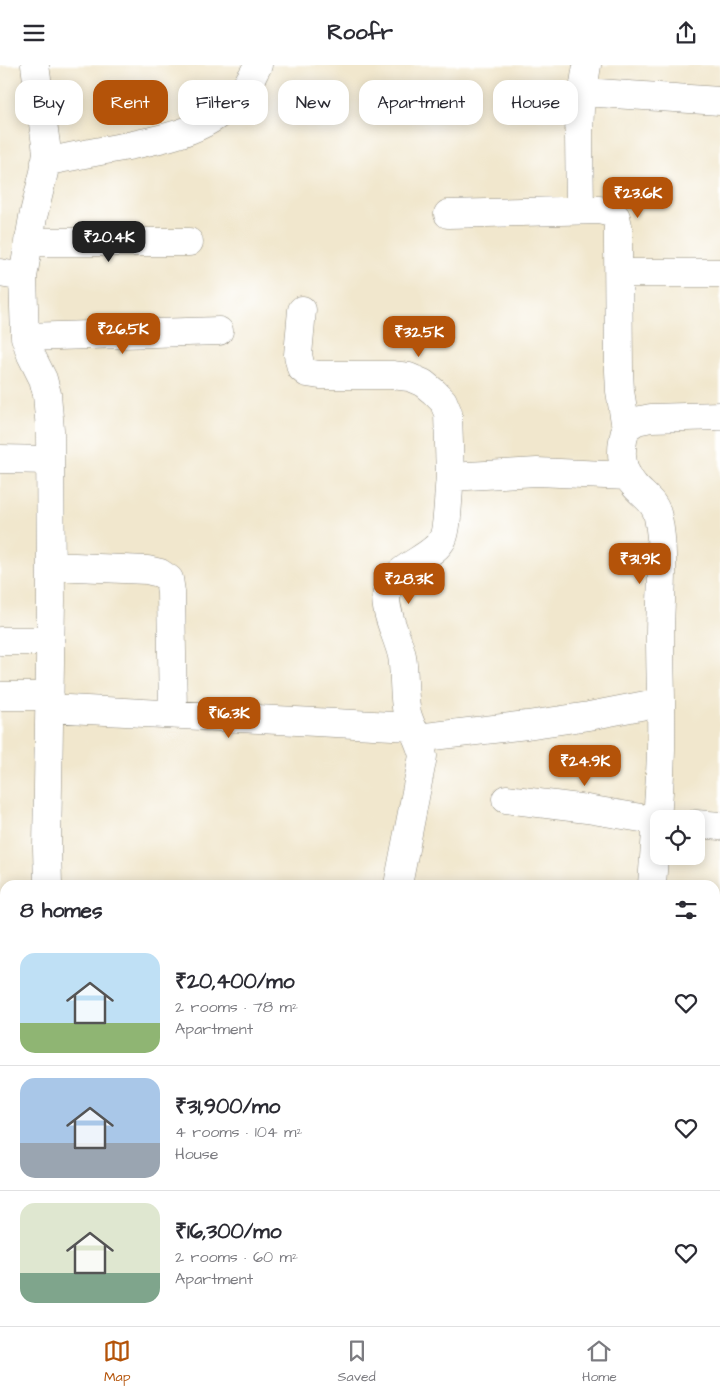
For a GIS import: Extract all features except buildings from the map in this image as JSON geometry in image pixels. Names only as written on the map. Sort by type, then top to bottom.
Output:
[{"type":"street","points":[[34,65],[46,136],[45,162],[28,242],[11,275],[25,337],[31,355],[43,379],[47,394],[50,430],[51,566],[48,880]]},
{"type":"street","points":[[45,162],[160,139],[192,130],[210,121],[241,95],[251,81],[258,65]]},
{"type":"street","points":[[580,210],[579,135],[587,65]]},
{"type":"street","points":[[583,92],[720,101]]},
{"type":"street","points":[[448,213],[580,210],[604,211],[616,217],[618,226],[619,371],[626,428],[622,440],[622,457],[624,471],[634,485],[652,502],[658,515],[662,548],[661,748],[658,810]]},
{"type":"street","points":[[28,242],[190,242]]},
{"type":"street","points":[[618,273],[720,273]]},
{"type":"street","points":[[302,310],[298,355],[301,368],[307,373],[409,377],[422,383],[434,392],[443,401],[448,413],[450,477],[443,538],[436,547],[400,572],[388,587],[388,612],[402,656],[407,710],[423,756],[399,880]]},
{"type":"street","points":[[25,337],[219,331]]},
{"type":"street","points":[[626,428],[636,421],[651,418],[720,416]]},
{"type":"street","points":[[0,459],[50,460]]},
{"type":"street","points":[[450,477],[537,472],[628,476]]},
{"type":"street","points":[[51,566],[148,570],[160,573],[169,579],[172,592],[173,715]]},
{"type":"street","points":[[0,641],[50,641]]},
{"type":"street","points":[[0,696],[173,715],[414,732],[527,725],[590,716],[661,702]]},
{"type":"street","points":[[506,799],[587,809],[650,820]]},
{"type":"street","points":[[705,825],[720,826]]},
{"type":"street","points":[[652,880],[654,865]]}]
